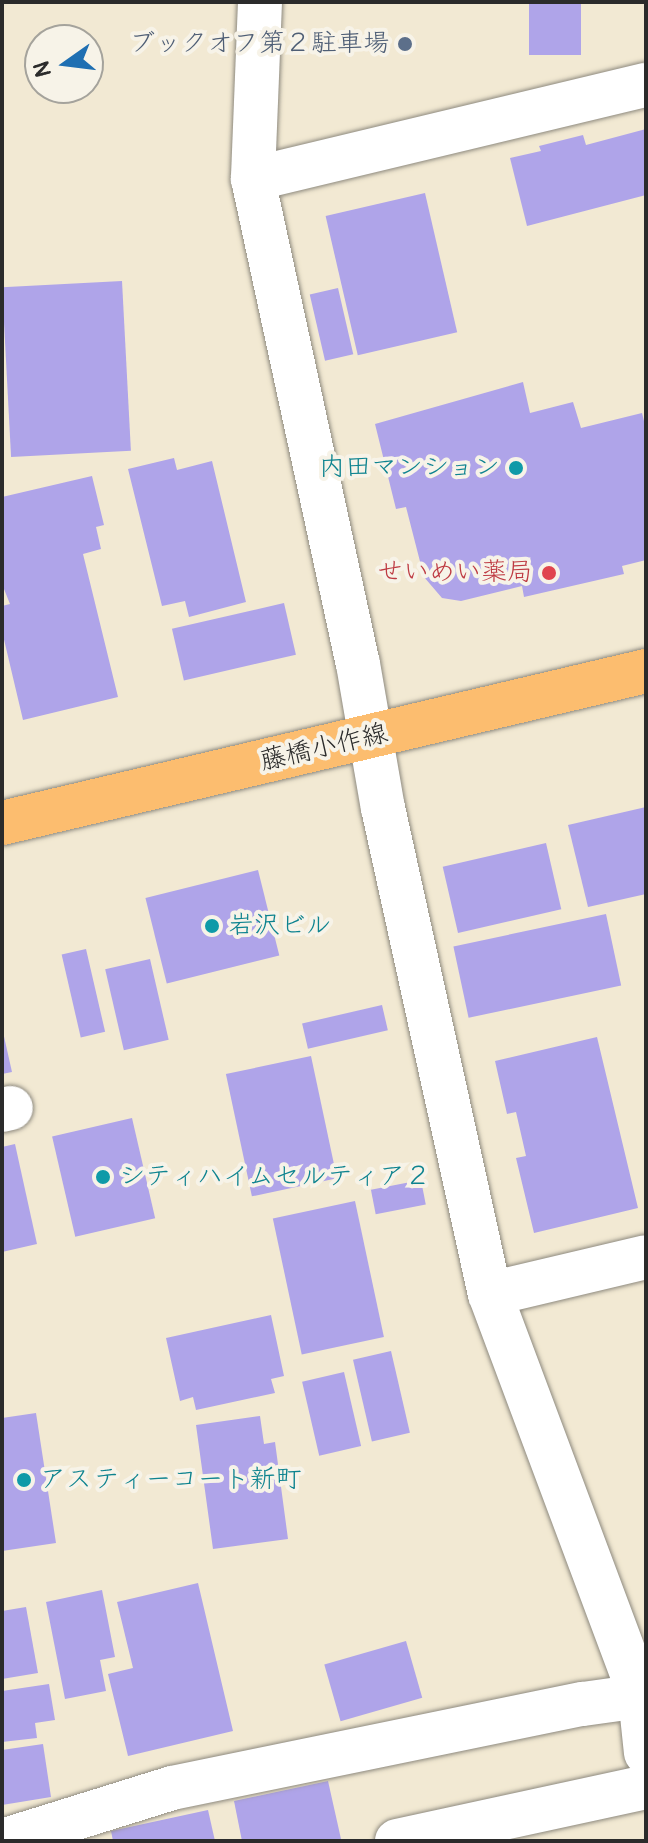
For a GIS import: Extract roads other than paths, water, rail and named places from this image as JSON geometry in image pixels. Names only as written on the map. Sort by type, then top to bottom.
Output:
[{"type":"main road","name":"藤橋小作線","points":[[2,823],[646,671]]},
{"type":"street","points":[[260,2],[253,179],[490,1294],[640,1696],[646,1753]]},
{"type":"street","points":[[253,179],[646,85]]},
{"type":"street","points":[[490,1294],[646,1257]]},
{"type":"street","points":[[2,1841],[172,1788],[583,1704],[640,1696]]},
{"type":"street","points":[[397,1841],[646,1787]]},
{"type":"place","name":"ブックオフ第２駐車場","points":[[405,44]]},
{"type":"place","name":"内田マンション","points":[[516,468]]},
{"type":"place","name":"せいめい薬局","points":[[549,573]]},
{"type":"place","name":"岩沢ビル","points":[[212,926]]},
{"type":"place","name":"シティハイムセルティア２","points":[[103,1177]]},
{"type":"place","name":"アスティーコート新町","points":[[24,1480]]}]
